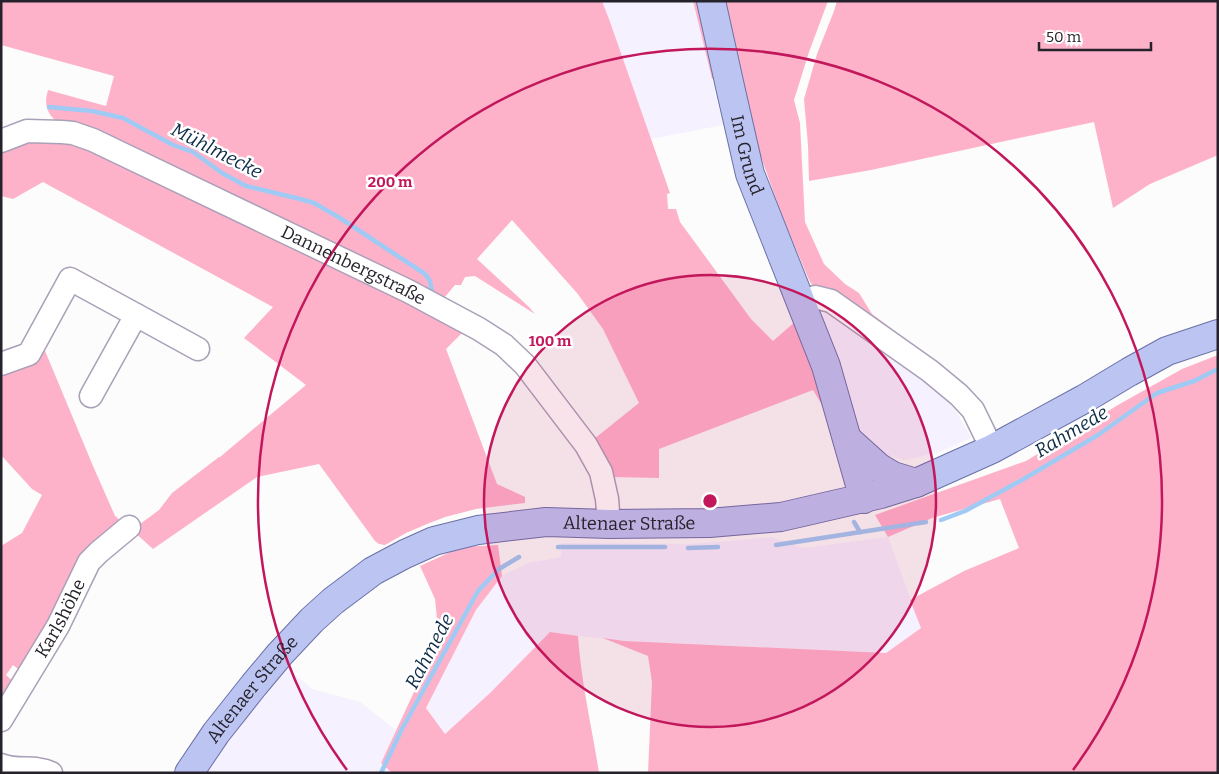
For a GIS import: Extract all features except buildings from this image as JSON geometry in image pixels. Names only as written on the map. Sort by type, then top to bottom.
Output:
[{"type":"main road","name":"Im Grund","points":[[712,1],[750,174],[826,366],[864,499]]},
{"type":"main road","name":"Altenaer Straße","points":[[189,773],[216,733],[280,654],[312,620],[333,601],[373,571],[405,554],[434,542],[478,530],[546,522],[609,524],[709,523],[781,517],[864,499],[916,483],[992,448],[1167,352],[1218,334]]},
{"type":"main road","points":[[848,440],[878,467],[893,476],[916,483]]},
{"type":"street","name":"Dannenbergstraße","points":[[1,141],[27,132],[73,133],[93,140],[408,291],[479,328],[504,345],[525,366],[586,445],[601,472],[607,499],[609,524]]},
{"type":"street","points":[[1,364],[30,354],[70,279],[198,348]]},
{"type":"street","points":[[801,302],[815,297],[831,301],[930,371],[959,395],[973,410],[992,448]]},
{"type":"street","points":[[91,396],[136,315]]},
{"type":"street","name":"Karlshöhe","points":[[1,720],[58,626],[90,562],[129,527]]},
{"type":"street","points":[[1,765],[8,768],[38,768],[51,773]]},
{"type":"shaded area","points":[[1,1],[602,1],[670,193],[667,194],[668,209],[676,209],[680,222],[751,319],[773,341],[797,320],[822,405],[813,390],[659,449],[659,478],[613,477],[594,439],[639,403],[603,329],[577,293],[512,220],[477,259],[535,314],[475,276],[465,277],[461,285],[455,285],[444,298],[57,122],[50,115],[47,108],[48,90],[106,106],[114,76],[1,45]]},
{"type":"shaded area","points":[[602,1],[693,1],[723,125],[651,139]]},
{"type":"shaded area","points":[[693,1],[704,1],[716,78],[712,79]]},
{"type":"shaded area","points":[[721,1],[828,1],[794,100],[800,123],[805,222],[824,264],[845,284],[859,293],[872,314],[933,360],[829,291],[812,285],[809,280],[781,213],[755,140]]},
{"type":"shaded area","points":[[837,1],[1218,1],[1218,155],[1150,184],[1113,208],[1094,122],[871,170],[809,181],[804,99],[817,54]]},
{"type":"shaded area","points":[[33,140],[72,141],[466,329],[446,349],[497,484],[525,497],[525,503],[476,509],[445,517],[406,533],[385,545],[379,544],[319,464],[257,477],[153,549],[132,530],[159,510],[172,493],[220,457],[306,385],[244,338],[273,307],[43,182],[13,199],[1,196],[1,151]]},
{"type":"shaded area","points":[[826,310],[914,372],[931,388],[951,402],[971,438],[940,452],[905,460],[884,455],[865,439],[859,430],[845,393],[823,318],[823,313]]},
{"type":"shaded area","points":[[43,346],[115,516],[125,524],[23,673],[13,665],[6,675],[16,684],[1,709],[1,546],[22,533],[42,495],[32,489],[1,455],[1,373]]},
{"type":"shaded area","points":[[1218,355],[1218,773],[648,773],[652,682],[648,656],[603,638],[624,641],[886,653],[921,628],[910,600],[964,571],[1019,548],[1000,499],[932,518],[888,537],[875,515],[1026,461],[1118,405],[1182,369]]},
{"type":"shaded area","points":[[771,537],[804,548],[888,537],[921,628],[886,653],[624,641],[550,633],[490,693],[445,734],[426,708],[476,610],[502,576],[528,563],[561,557],[561,543],[688,544]]},
{"type":"shaded area","points":[[498,545],[502,576],[476,610],[426,708],[445,734],[490,693],[550,632],[578,636],[584,687],[599,773],[392,773],[381,763],[439,638],[435,599],[420,566],[461,547]]},
{"type":"shaded area","points":[[285,666],[312,689],[360,702],[397,731],[381,763],[392,773],[206,773],[236,726]]},
{"type":"waterway","name":"Mühlmecke","points":[[49,107],[92,111],[123,118],[173,145],[193,152],[222,173],[246,186],[314,203],[425,274],[430,281],[432,292]]},
{"type":"waterway","name":"Rahmede","points":[[941,520],[965,511],[1022,480],[1098,435],[1157,393],[1194,381],[1218,369]]},
{"type":"waterway","points":[[854,522],[860,532]]},
{"type":"waterway","name":"Rahmede","points":[[776,545],[926,522]]},
{"type":"waterway","name":"Rahmede","points":[[558,547],[665,547]]},
{"type":"waterway","name":"Rahmede","points":[[688,548],[718,547]]},
{"type":"waterway","name":"Rahmede","points":[[381,773],[402,729],[478,591],[499,569],[519,557]]}]
